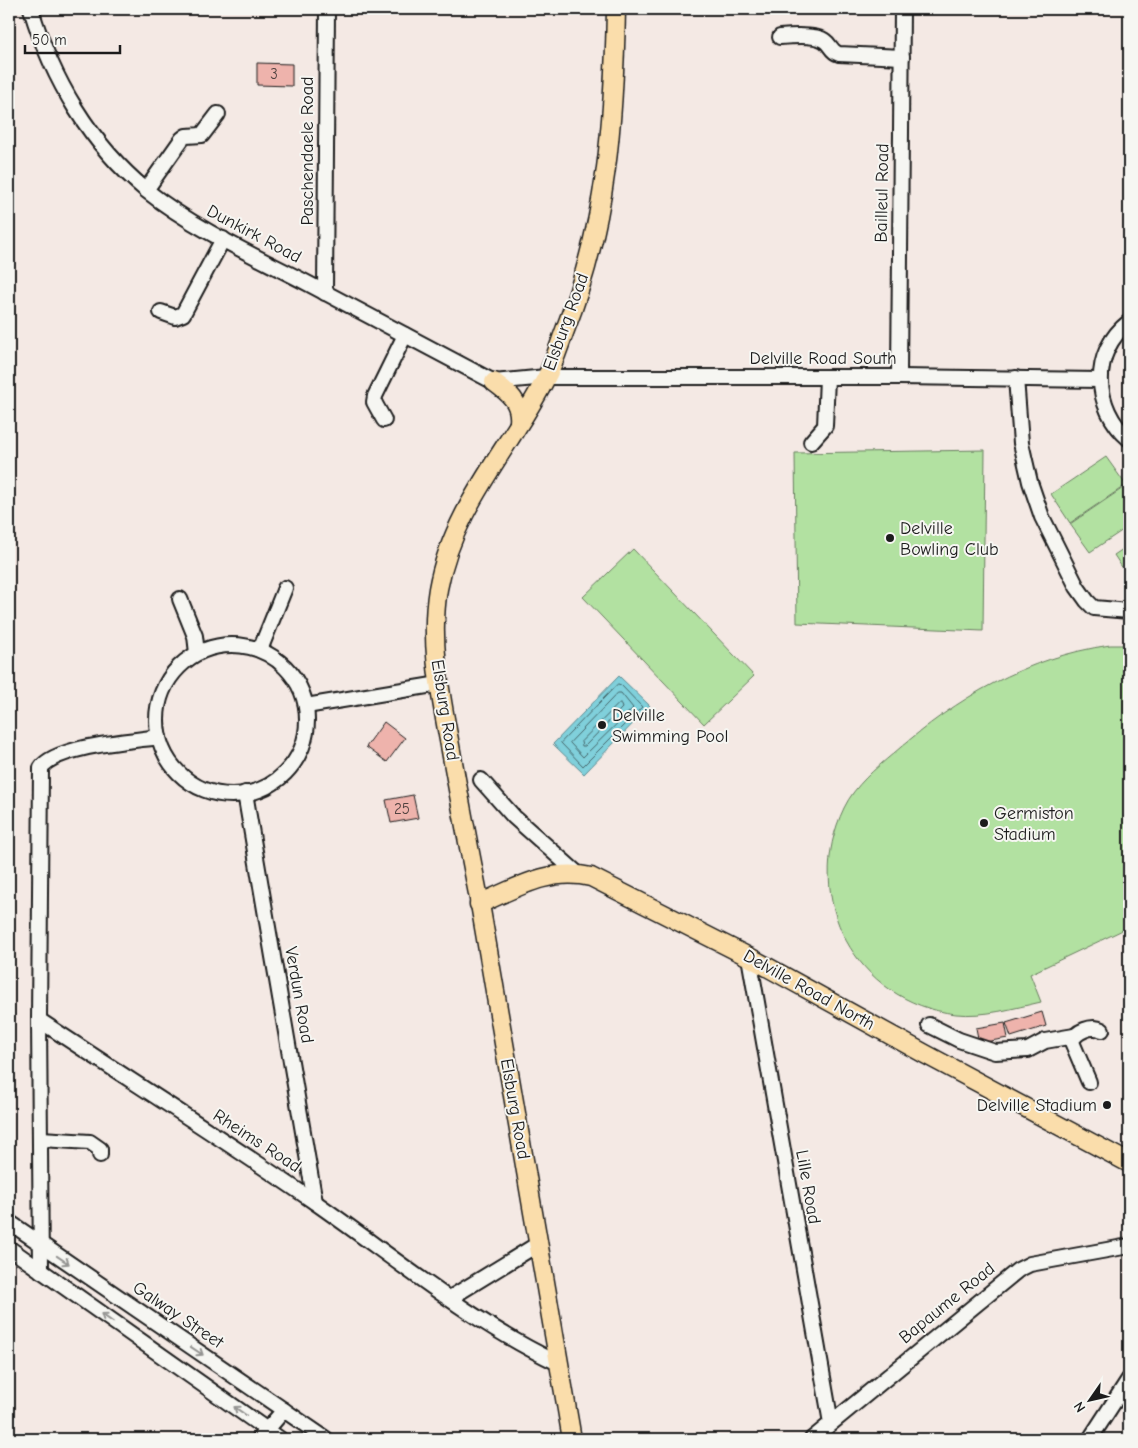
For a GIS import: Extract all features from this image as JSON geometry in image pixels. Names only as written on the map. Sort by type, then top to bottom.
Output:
[{"type":"main road","name":"Elsburg Road","points":[[572,1439],[480,904],[439,684],[435,612],[442,568],[466,510],[546,377],[574,306],[596,230],[612,132],[616,9]]},
{"type":"main road","points":[[494,382],[515,400],[520,413],[519,422]]},
{"type":"main road","name":"Delville Road North","points":[[480,904],[535,879],[565,873],[578,874],[603,882],[749,957],[1129,1163]]},
{"type":"street","name":"Dunkirk Road","points":[[31,9],[42,46],[74,108],[114,158],[146,190],[170,208],[223,239],[494,382]]},
{"type":"street","name":"Paschendaele Road","points":[[325,293],[327,9]]},
{"type":"street","name":"Bailleul Road","points":[[899,377],[902,9]]},
{"type":"street","points":[[780,37],[800,36],[822,39],[833,52],[839,54],[902,57]]},
{"type":"street","points":[[146,190],[182,139],[186,136],[202,135],[218,114]]},
{"type":"street","points":[[161,312],[175,317],[183,314],[223,239]]},
{"type":"street","points":[[1129,322],[1113,338],[1106,351],[1100,380],[1106,408],[1112,420],[1129,438]]},
{"type":"street","points":[[384,420],[374,402],[375,396],[405,335]]},
{"type":"street","points":[[494,382],[546,377]]},
{"type":"street","name":"Delville Road South","points":[[546,377],[899,377],[1100,380]]},
{"type":"street","points":[[811,442],[824,426],[827,377]]},
{"type":"street","points":[[1016,378],[1021,443],[1030,482],[1042,517],[1076,587],[1087,601],[1094,608],[1129,611]]},
{"type":"street","points":[[260,650],[285,588]]},
{"type":"street","points":[[180,600],[195,636],[197,653]]},
{"type":"street","points":[[228,644],[260,650],[275,658],[297,682],[306,706],[307,727],[304,741],[292,766],[271,784],[245,794],[217,793],[191,782],[171,762],[159,737],[158,704],[172,674],[183,662],[197,653],[212,647],[228,644]]},
{"type":"street","points":[[306,706],[439,684]]},
{"type":"street","points":[[41,1271],[39,1020],[41,768],[46,761],[62,752],[159,737]]},
{"type":"street","points":[[480,780],[514,817],[578,874]]},
{"type":"street","name":"Verdun Road","points":[[245,794],[315,1202]]},
{"type":"street","name":"Lille Road","points":[[749,957],[831,1423]]},
{"type":"street","name":"Rheims Road","points":[[39,1020],[315,1202],[450,1298],[525,1347],[558,1363]]},
{"type":"street","points":[[929,1024],[959,1040],[994,1052],[1028,1050],[1045,1041],[1074,1036],[1096,1027],[1102,1030]]},
{"type":"street","points":[[1074,1036],[1073,1049],[1089,1082]]},
{"type":"street","points":[[41,1139],[90,1142],[100,1149],[100,1155]]},
{"type":"street","name":"Galway Street","points":[[9,1222],[326,1439]]},
{"type":"street","points":[[450,1298],[538,1244]]},
{"type":"street","name":"Bapaume Road","points":[[812,1439],[1018,1270],[1030,1264],[1129,1246]]},
{"type":"street","points":[[9,1248],[263,1435],[280,1439]]},
{"type":"street","points":[[1090,1439],[1129,1379]]},
{"type":"street","points":[[263,1435],[284,1410]]},
{"type":"green space","name":"Delville Bowling Club","points":[[985,450],[983,631],[797,623],[795,453]]},
{"type":"green space","points":[[1106,457],[1126,485],[1070,523],[1051,494]]},
{"type":"green space","points":[[1126,486],[1129,491],[1129,526],[1090,552],[1070,524]]},
{"type":"green space","points":[[1129,545],[1129,578],[1114,555]]},
{"type":"green space","points":[[633,549],[754,676],[704,724],[583,597]]},
{"type":"green space","name":"Germiston Stadium","points":[[1110,645],[1129,645],[1129,927],[1030,974],[1041,1002],[988,1013],[967,1015],[920,1005],[890,989],[865,967],[846,940],[834,910],[829,876],[832,842],[844,808],[854,792],[866,778],[918,733],[943,714],[994,683],[1049,659]]},
{"type":"water","name":"Delville Swimming Pool","points":[[619,676],[650,706],[584,774],[553,744]]},
{"type":"building","points":[[257,63],[292,64],[292,86],[257,85]]},
{"type":"building","points":[[384,722],[405,738],[387,762],[366,747]]},
{"type":"building","points":[[413,795],[418,818],[391,823],[386,800]]},
{"type":"building","points":[[1042,1012],[1046,1026],[1011,1037],[1006,1023]]},
{"type":"building","points":[[1005,1023],[1008,1038],[979,1043],[976,1028]]},
{"type":"place","name":"Delville Bowling Club","points":[[890,538]]},
{"type":"place","name":"Delville Swimming Pool","points":[[602,725]]},
{"type":"place","name":"Germiston Stadium","points":[[984,823]]},
{"type":"place","name":"Delville Stadium","points":[[1107,1105]]}]
